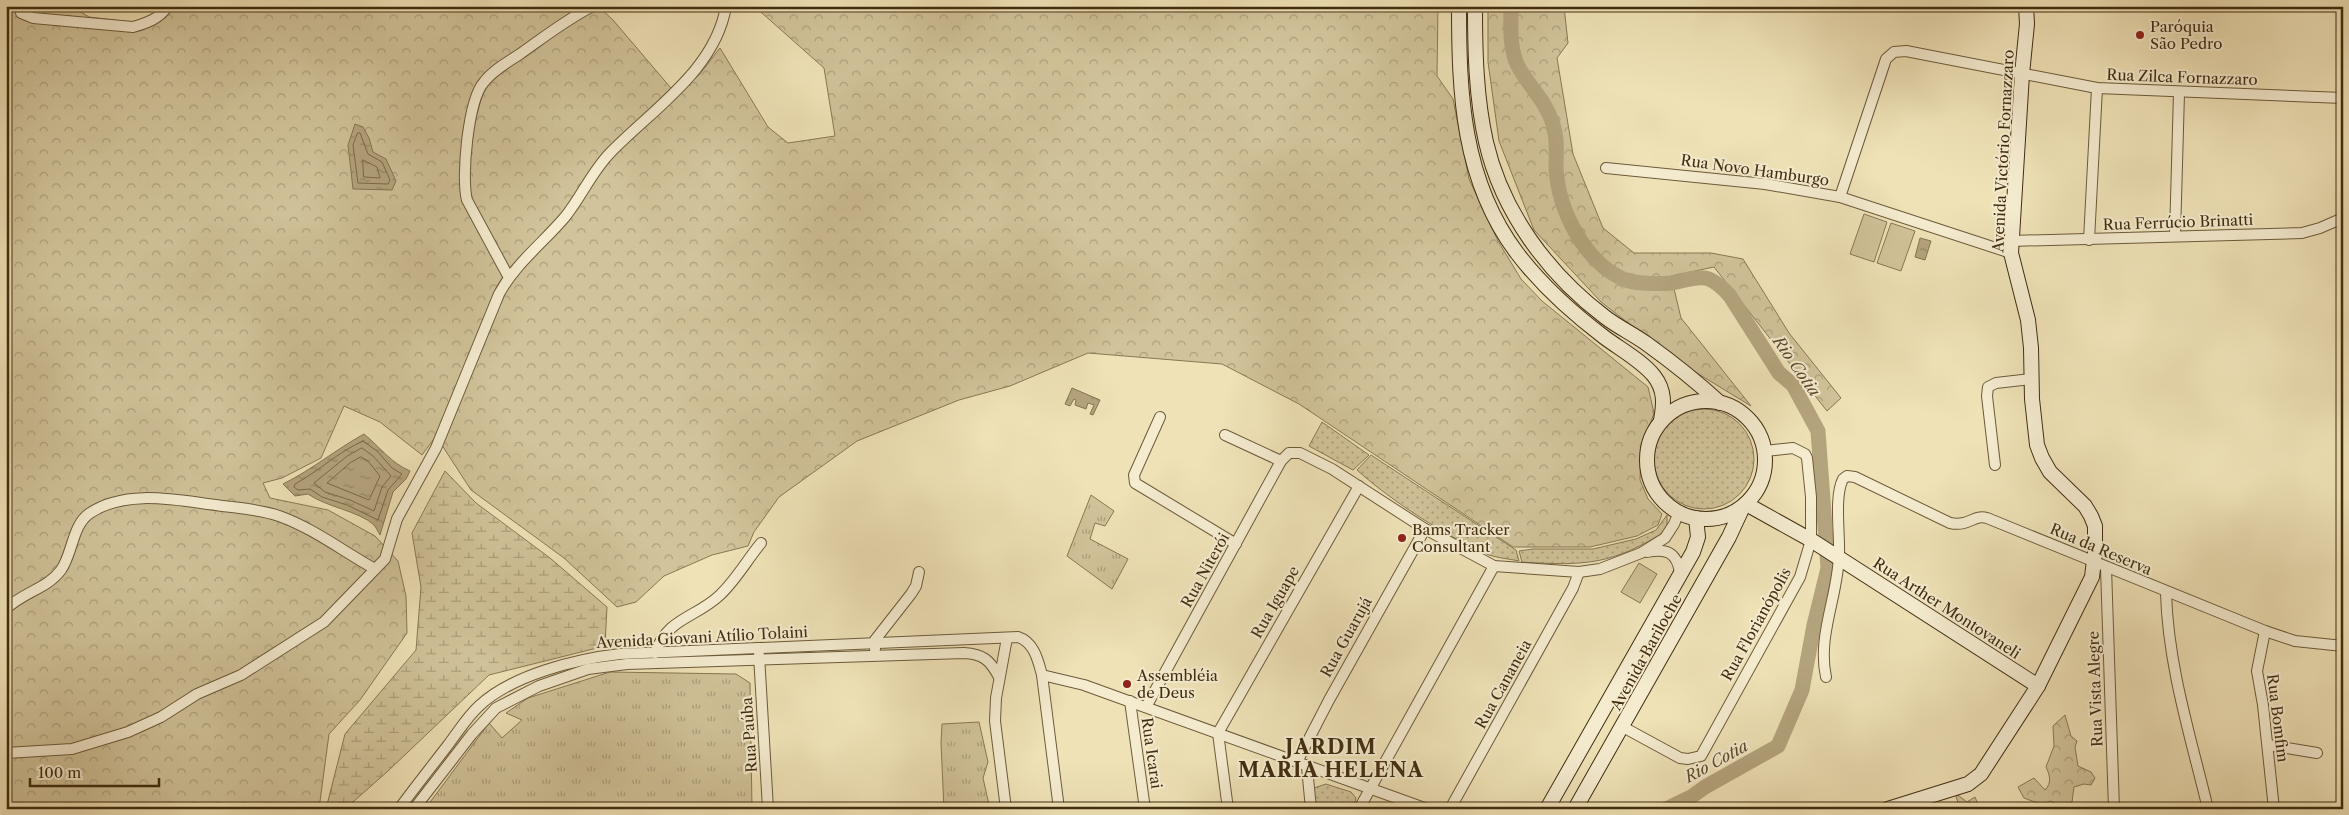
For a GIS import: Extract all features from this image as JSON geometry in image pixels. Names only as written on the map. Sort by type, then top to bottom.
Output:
[{"type":"main road","points":[[1458,6],[1460,79],[1468,144],[1478,178],[1496,220],[1515,251],[1541,283],[1576,316],[1655,377],[1663,394],[1664,404],[1661,420],[1648,448],[1647,463],[1650,478],[1656,492],[1666,504],[1679,512],[1696,518],[1715,519],[1745,507],[1759,489],[1765,471],[1765,452],[1758,432],[1745,416],[1734,408],[1720,403],[1704,401],[1674,410],[1661,420]]},
{"type":"main road","points":[[1475,6],[1476,66],[1486,142],[1495,171],[1525,234],[1545,259],[1605,317],[1646,343],[1698,383],[1720,403]]},
{"type":"main road","name":"Avenida Victório Fornazzaro","points":[[1888,809],[1968,784],[1981,774],[2038,686],[2092,577],[2100,566],[2091,516],[2085,506],[2050,472],[2042,458],[2035,428],[2028,320],[2011,247],[2022,74],[2028,24],[2026,6]]},
{"type":"main road","name":"Rua Arther Montovaneli","points":[[1745,507],[1816,543],[2038,686]]},
{"type":"main road","name":"Avenida Bariloche","points":[[1575,809],[1623,727],[1745,507]]},
{"type":"main road","name":"Avenida Bariloche","points":[[1547,809],[1696,544],[1698,528],[1696,518]]},
{"type":"street","points":[[20,6],[21,13],[33,18],[133,27],[147,23],[159,16],[168,6]]},
{"type":"street","points":[[508,276],[467,200],[465,191],[467,149],[474,102],[483,82],[495,71],[567,20],[594,6]]},
{"type":"street","points":[[6,753],[72,749],[128,732],[197,694],[241,675],[306,634],[331,615],[385,559],[404,505],[436,448],[508,276],[566,216],[609,154],[679,86],[706,56],[718,37],[724,22],[726,6]]},
{"type":"street","points":[[2028,24],[2035,6]]},
{"type":"street","name":"Rua Zilca Fornazzaro","points":[[1840,197],[1886,59],[1894,52],[1906,51],[2096,88],[2179,93],[2343,98]]},
{"type":"street","points":[[2089,240],[2096,88]]},
{"type":"street","points":[[2175,235],[2179,93]]},
{"type":"street","name":"Rua Novo Hamburgo","points":[[1606,168],[1797,188],[1840,197],[2011,247]]},
{"type":"street","name":"Rua Ferrúcio Brinatti","points":[[2011,247],[2175,235],[2302,233],[2343,218]]},
{"type":"street","points":[[1995,465],[1987,396],[1988,387],[1996,383],[2031,379]]},
{"type":"street","points":[[1160,417],[1133,479],[1139,487],[1236,544]]},
{"type":"street","points":[[1225,435],[1281,462]]},
{"type":"street","name":"Rua Florianópolis","points":[[1623,727],[1680,758],[1688,759],[1700,756],[1800,577],[1816,543],[1805,454],[1793,448],[1765,452]]},
{"type":"street","name":"Rua Niterói","points":[[1146,707],[1285,455],[1294,452],[1332,469],[1359,486]]},
{"type":"street","name":"Rua da Reserva","points":[[1838,557],[1839,490],[1843,478],[1847,476],[1855,477],[1938,518],[1965,524],[1982,517],[2265,632],[2295,641],[2343,646]]},
{"type":"street","points":[[1359,486],[1425,529],[1494,566],[1579,572],[1600,569],[1654,550],[1668,551],[1676,558],[1680,573]]},
{"type":"street","name":"Rua Iguape","points":[[1218,733],[1359,486]]},
{"type":"street","points":[[6,608],[22,597],[45,586],[55,578],[66,562],[82,520],[88,514],[112,503],[137,499],[165,498],[252,510],[280,516],[310,530],[375,569]]},
{"type":"street","points":[[1641,553],[1665,538],[1679,512]]},
{"type":"street","name":"Rua Guarujá","points":[[1297,762],[1328,700],[1425,529]]},
{"type":"street","points":[[655,653],[659,640],[672,625],[719,597],[761,542]]},
{"type":"street","points":[[1826,677],[1824,668],[1825,632],[1838,557]]},
{"type":"street","points":[[1359,809],[1494,566]]},
{"type":"street","name":"Rua Vista Alegre","points":[[2100,566],[2114,809]]},
{"type":"street","points":[[875,656],[875,640],[911,594],[916,586],[919,572]]},
{"type":"street","name":"Rua Cananeia","points":[[1450,809],[1573,588],[1579,572]]},
{"type":"street","points":[[2166,593],[2169,637],[2176,674],[2208,809]]},
{"type":"street","name":"Rua Bomfim","points":[[2265,632],[2257,671],[2268,745],[2274,809]]},
{"type":"street","points":[[1006,809],[995,721],[999,677],[1005,652],[1013,637],[1028,643],[1033,650],[1042,675],[1060,809]]},
{"type":"street","name":"Avenida Giovani Atílio Tolaini","points":[[399,809],[478,707],[493,695],[531,677],[591,657],[620,654],[1013,637]]},
{"type":"street","name":"Rua Paúba","points":[[759,648],[768,809]]},
{"type":"street","name":"Avenida Giovani Atílio Tolaini","points":[[414,809],[485,719],[496,708],[531,690],[588,669],[604,666],[759,660],[977,654],[991,663],[999,677]]},
{"type":"street","points":[[1042,675],[1084,685],[1130,701],[1307,767],[1427,809]]},
{"type":"street","name":"Rua Icarai","points":[[1130,701],[1145,809]]},
{"type":"street","points":[[1218,733],[1228,809]]},
{"type":"street","points":[[2268,745],[2317,753]]},
{"type":"street","points":[[1307,767],[1311,809]]},
{"type":"green space","points":[[6,6],[71,6],[89,17],[139,23],[181,6],[598,6],[613,20],[676,94],[699,75],[720,48],[768,127],[788,143],[835,136],[824,68],[754,6],[1438,6],[1437,76],[1453,99],[1469,179],[1498,241],[1521,279],[1542,301],[1648,387],[1654,413],[1641,451],[1640,480],[1648,499],[1662,514],[1658,525],[1637,536],[1590,547],[1513,547],[1299,404],[1222,364],[1088,353],[1010,386],[959,400],[857,441],[779,497],[754,532],[748,546],[712,555],[664,576],[636,602],[617,607],[564,558],[471,490],[436,436],[422,455],[380,422],[344,406],[321,458],[282,478],[263,483],[270,498],[328,510],[375,536],[398,561],[406,596],[407,633],[360,700],[329,734],[319,809],[6,809]]},
{"type":"green space","points":[[1488,6],[1564,6],[1568,43],[1557,58],[1573,154],[1603,228],[1634,253],[1711,253],[1743,259],[1789,333],[1841,398],[1827,411],[1714,267],[1671,276],[1681,318],[1751,406],[1679,362],[1601,302],[1534,230],[1499,141],[1488,62]]},
{"type":"green space","points":[[1864,214],[1887,222],[1874,262],[1850,254]]},
{"type":"green space","points":[[1891,223],[1915,231],[1901,271],[1877,263]]},
{"type":"green space","points":[[1704,409],[1714,410],[1732,417],[1746,431],[1753,449],[1753,469],[1746,487],[1732,501],[1714,508],[1704,509],[1694,508],[1676,501],[1662,487],[1655,469],[1654,459],[1655,449],[1662,431],[1676,417],[1694,410]]},
{"type":"green space","points":[[1322,422],[1369,455],[1353,470],[1309,446]]},
{"type":"green space","points":[[1371,455],[1516,550],[1519,561],[1489,555],[1437,528],[1402,505],[1357,470]]},
{"type":"green space","points":[[445,471],[476,503],[550,558],[607,607],[605,646],[489,675],[345,809],[326,809],[345,734],[416,650],[421,587],[412,533]]},
{"type":"green space","points":[[1091,495],[1114,511],[1105,526],[1095,523],[1090,539],[1128,559],[1112,589],[1067,556]]},
{"type":"green space","points":[[1667,515],[1667,530],[1648,542],[1614,557],[1598,561],[1564,564],[1522,562],[1519,551],[1533,549],[1593,549],[1636,539],[1656,530]]},
{"type":"green space","points":[[1639,563],[1657,574],[1640,603],[1621,592]]},
{"type":"green space","points":[[610,672],[736,674],[750,683],[752,809],[425,809],[489,723],[502,738],[522,720],[506,713],[528,698]]},
{"type":"green space","points":[[2065,715],[2071,736],[2077,741],[2075,747],[2078,766],[2091,772],[2095,778],[2091,785],[2084,784],[2074,787],[2072,802],[2063,807],[2050,801],[2043,805],[2024,798],[2018,787],[2034,778],[2045,790],[2049,785],[2049,773],[2046,767],[2054,746],[2053,726]]},
{"type":"green space","points":[[979,722],[988,762],[983,778],[990,809],[944,809],[942,724]]},
{"type":"green space","points":[[1326,784],[1351,792],[1356,798],[1353,809],[1315,809],[1314,788]]},
{"type":"green space","points":[[1955,793],[1967,802],[1975,797],[1980,809],[1960,809]]},
{"type":"water","points":[[355,124],[363,127],[373,152],[386,159],[396,181],[392,190],[353,189],[348,145]]},
{"type":"water","points":[[1920,238],[1931,241],[1925,260],[1915,257]]},
{"type":"water","points":[[1072,388],[1100,400],[1093,415],[1090,414],[1094,405],[1088,403],[1086,409],[1075,405],[1076,400],[1074,399],[1070,406],[1065,404]]},
{"type":"water","points":[[364,434],[391,459],[410,471],[406,479],[393,492],[380,535],[374,525],[368,520],[308,494],[295,496],[283,484]]},
{"type":"waterway","name":"Rio Cotia","points":[[1511,6],[1511,37],[1515,59],[1550,115],[1555,130],[1556,169],[1562,201],[1568,218],[1585,247],[1609,271],[1628,281],[1672,283],[1705,278],[1718,284],[1730,296],[1779,373],[1793,385],[1818,431],[1828,568],[1814,625],[1802,690],[1778,746],[1705,787],[1691,797],[1666,809]]},
{"type":"place","name":"Paróquia São Pedro","points":[[2140,35]]},
{"type":"place","name":"Bams Tracker Consultant","points":[[1402,538]]},
{"type":"place","name":"Assembléia de Deus","points":[[1127,684]]},
{"type":"district","name":"JARDIM MARIA HELENA","points":[[1331,758]]}]
